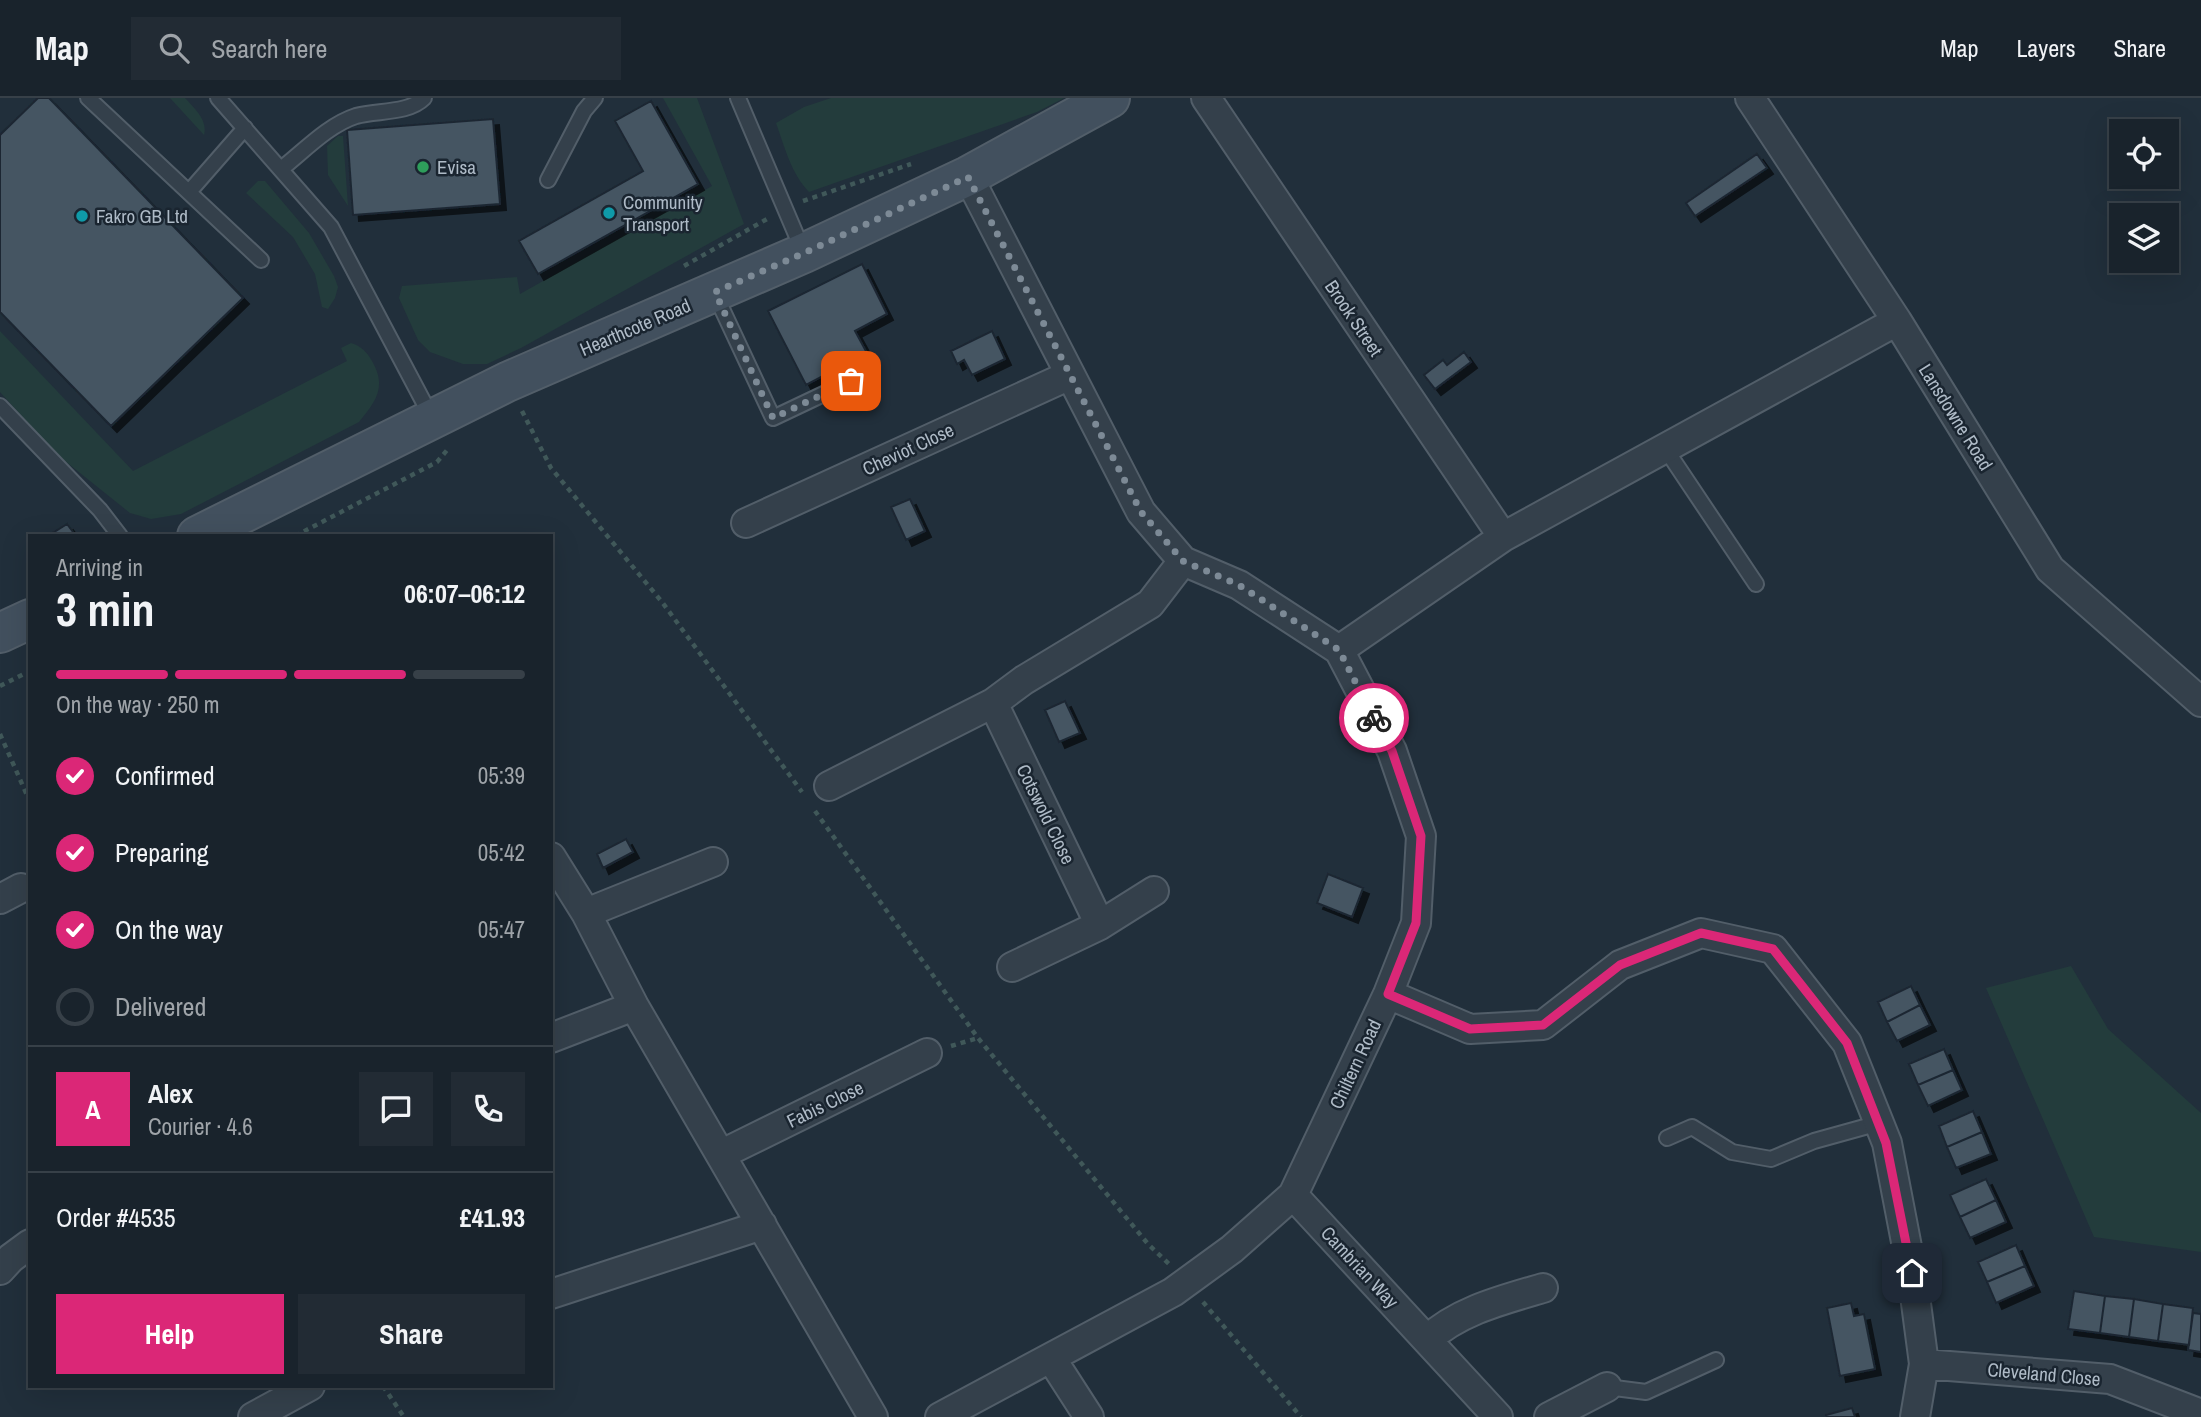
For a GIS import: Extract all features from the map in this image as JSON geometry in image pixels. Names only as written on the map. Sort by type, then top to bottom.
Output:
[{"type":"street","name":"Hearthcote Road","points":[[201,534],[507,382],[804,253],[968,177],[1110,98]]},
{"type":"street","name":"Brook Street","points":[[1206,98],[1503,537]]},
{"type":"street","name":"Lansdowne Road","points":[[1750,98],[1896,321],[2050,569],[2201,702]]},
{"type":"street","name":"Chiltern Road","points":[[940,1417],[1173,1292],[1232,1249],[1293,1195],[1388,994],[1416,923],[1421,836],[1392,751],[1339,650],[1239,585],[1183,561],[1141,512],[968,177]]},
{"type":"street","points":[[1339,650],[1503,537],[1896,321]]},
{"type":"street","name":"Cheviot Close","points":[[746,523],[1070,375]]},
{"type":"street","points":[[815,796],[993,703],[1024,680],[1150,604],[1183,561]]},
{"type":"street","points":[[0,633],[28,620]]},
{"type":"street","name":"Cotswold Close","points":[[993,703],[1100,925]]},
{"type":"street","points":[[553,860],[586,913],[634,1006],[873,1417]]},
{"type":"street","points":[[586,913],[713,862]]},
{"type":"street","points":[[1012,967],[1100,925],[1154,891]]},
{"type":"street","points":[[1388,994],[1470,1029],[1543,1025],[1620,965],[1701,933],[1773,949],[1847,1043],[1886,1143],[1912,1273],[1924,1364],[1915,1417]]},
{"type":"street","points":[[553,1037],[634,1006]]},
{"type":"street","name":"Fabis Close","points":[[722,1154],[927,1053]]},
{"type":"street","name":"Cambrian Way","points":[[1293,1195],[1498,1417]]},
{"type":"street","points":[[553,1293],[762,1225]]},
{"type":"street","points":[[0,1270],[28,1245]]},
{"type":"street","points":[[1427,1340],[1440,1327],[1486,1304],[1542,1288]]},
{"type":"street","points":[[1051,1358],[1089,1417]]},
{"type":"street","name":"Cleveland Close","points":[[1924,1364],[2110,1379],[2201,1413]]},
{"type":"street","points":[[1549,1417],[1606,1387]]},
{"type":"street","points":[[253,1417],[306,1388]]},
{"type":"lane","points":[[88,98],[261,260]]},
{"type":"lane","points":[[218,98],[331,227],[432,418]]},
{"type":"lane","points":[[281,169],[340,123],[357,116],[406,107],[419,103],[424,98]]},
{"type":"lane","points":[[548,180],[584,111],[595,98]]},
{"type":"lane","points":[[738,98],[804,253]]},
{"type":"lane","points":[[189,192],[245,128]]},
{"type":"lane","points":[[715,292],[773,418],[851,381]]},
{"type":"lane","points":[[0,405],[100,510],[118,534]]},
{"type":"lane","points":[[1665,448],[1756,584]]},
{"type":"lane","points":[[1667,1138],[1692,1127],[1732,1152],[1771,1159],[1814,1141],[1879,1124]]},
{"type":"lane","points":[[1606,1387],[1646,1392],[1716,1360]]},
{"type":"path","points":[[507,382],[551,468],[663,602],[815,796],[978,1038],[1148,1244],[1187,1282],[1301,1417]]},
{"type":"path","points":[[0,686],[28,672]]},
{"type":"path","points":[[0,734],[28,797]]},
{"type":"path","points":[[384,1388],[404,1417]]},
{"type":"green space","points":[[170,98],[185,98],[193,106],[204,124],[204,135]]},
{"type":"green space","points":[[663,98],[697,98],[744,224],[521,348],[487,364],[463,364],[430,352],[418,340],[399,298],[402,286],[517,277],[520,294],[712,186]]},
{"type":"green space","points":[[831,98],[1064,98],[1037,112],[809,192],[793,168],[776,123],[804,107]]},
{"type":"green space","points":[[338,136],[343,136],[348,206],[328,175],[327,146]]},
{"type":"green space","points":[[258,181],[265,181],[309,233],[334,276],[338,287],[328,309],[322,307],[315,274],[293,237],[246,193]]},
{"type":"green space","points":[[0,331],[133,471],[347,361],[341,348],[351,343],[361,348],[370,358],[379,379],[379,386],[375,400],[359,422],[181,514],[151,519],[130,513],[55,453],[0,392]]},
{"type":"green space","points":[[2071,966],[2108,1029],[2201,1113],[2201,1252],[2094,1237],[1986,988]]},
{"type":"building","name":"Fakro GB Ltd","points":[[38,98],[49,98],[243,298],[111,426],[0,312],[0,135]]},
{"type":"building","name":"Community Transport","points":[[651,101],[698,184],[538,274],[519,241],[643,171],[615,121]]},
{"type":"building","name":"Evisa","points":[[493,119],[500,204],[353,215],[347,130]]},
{"type":"building","points":[[1757,154],[1767,168],[1695,216],[1686,203]]},
{"type":"building","points":[[862,264],[887,314],[855,331],[867,353],[806,385],[768,311]]},
{"type":"building","points":[[992,331],[1005,359],[972,375],[964,360],[957,364],[951,351]]},
{"type":"building","points":[[1464,352],[1471,362],[1435,389],[1424,375],[1443,360],[1447,365]]},
{"type":"building","points":[[910,499],[925,531],[906,540],[891,507]]},
{"type":"building","points":[[67,524],[74,534],[51,534]]},
{"type":"building","points":[[1065,701],[1080,733],[1059,742],[1045,710]]},
{"type":"building","points":[[626,839],[633,852],[603,868],[597,854]]},
{"type":"building","points":[[1328,874],[1363,888],[1352,917],[1317,903]]},
{"type":"building","points":[[1911,986],[1920,1005],[1887,1022],[1878,1002]]},
{"type":"building","points":[[1920,1005],[1930,1025],[1897,1041],[1887,1022]]},
{"type":"building","points":[[1944,1049],[1953,1070],[1918,1085],[1909,1064]]},
{"type":"building","points":[[1953,1070],[1962,1090],[1928,1106],[1918,1085]]},
{"type":"building","points":[[1973,1111],[1982,1132],[1947,1147],[1939,1126]]},
{"type":"building","points":[[1982,1132],[1991,1154],[1956,1168],[1947,1147]]},
{"type":"building","points":[[1986,1179],[1996,1200],[1960,1217],[1950,1195]]},
{"type":"building","points":[[1996,1200],[2006,1222],[1970,1238],[1960,1217]]},
{"type":"building","points":[[2016,1245],[2025,1266],[1987,1282],[1978,1262]]},
{"type":"building","points":[[2025,1266],[2034,1286],[1996,1303],[1987,1282]]},
{"type":"building","points":[[2074,1291],[2105,1296],[2100,1333],[2068,1329]]},
{"type":"building","points":[[2105,1296],[2134,1299],[2129,1337],[2100,1333]]},
{"type":"building","points":[[2134,1299],[2163,1304],[2158,1341],[2129,1337]]},
{"type":"building","points":[[1851,1303],[1854,1316],[1864,1314],[1875,1369],[1840,1376],[1827,1308]]},
{"type":"building","points":[[2163,1304],[2193,1308],[2189,1345],[2158,1341]]},
{"type":"building","points":[[2193,1313],[2201,1314],[2201,1352],[2188,1350]]},
{"type":"building","points":[[1852,1408],[1855,1417],[1826,1415]]},
{"type":"way so far","points":[[851,381],[773,418],[715,292],[968,177],[1141,512],[1183,561],[1239,585],[1339,650],[1374,718]]},
{"type":"place","name":"Evisa","points":[[423,167]]},
{"type":"place","name":"Community Transport","points":[[609,213]]},
{"type":"place","name":"Fakro GB Ltd","points":[[82,216]]},
{"type":"route","points":[[1374,718],[1392,751],[1421,836],[1416,923],[1388,994],[1470,1029],[1543,1025],[1620,965],[1701,933],[1773,949],[1847,1043],[1886,1143],[1912,1273]]}]
